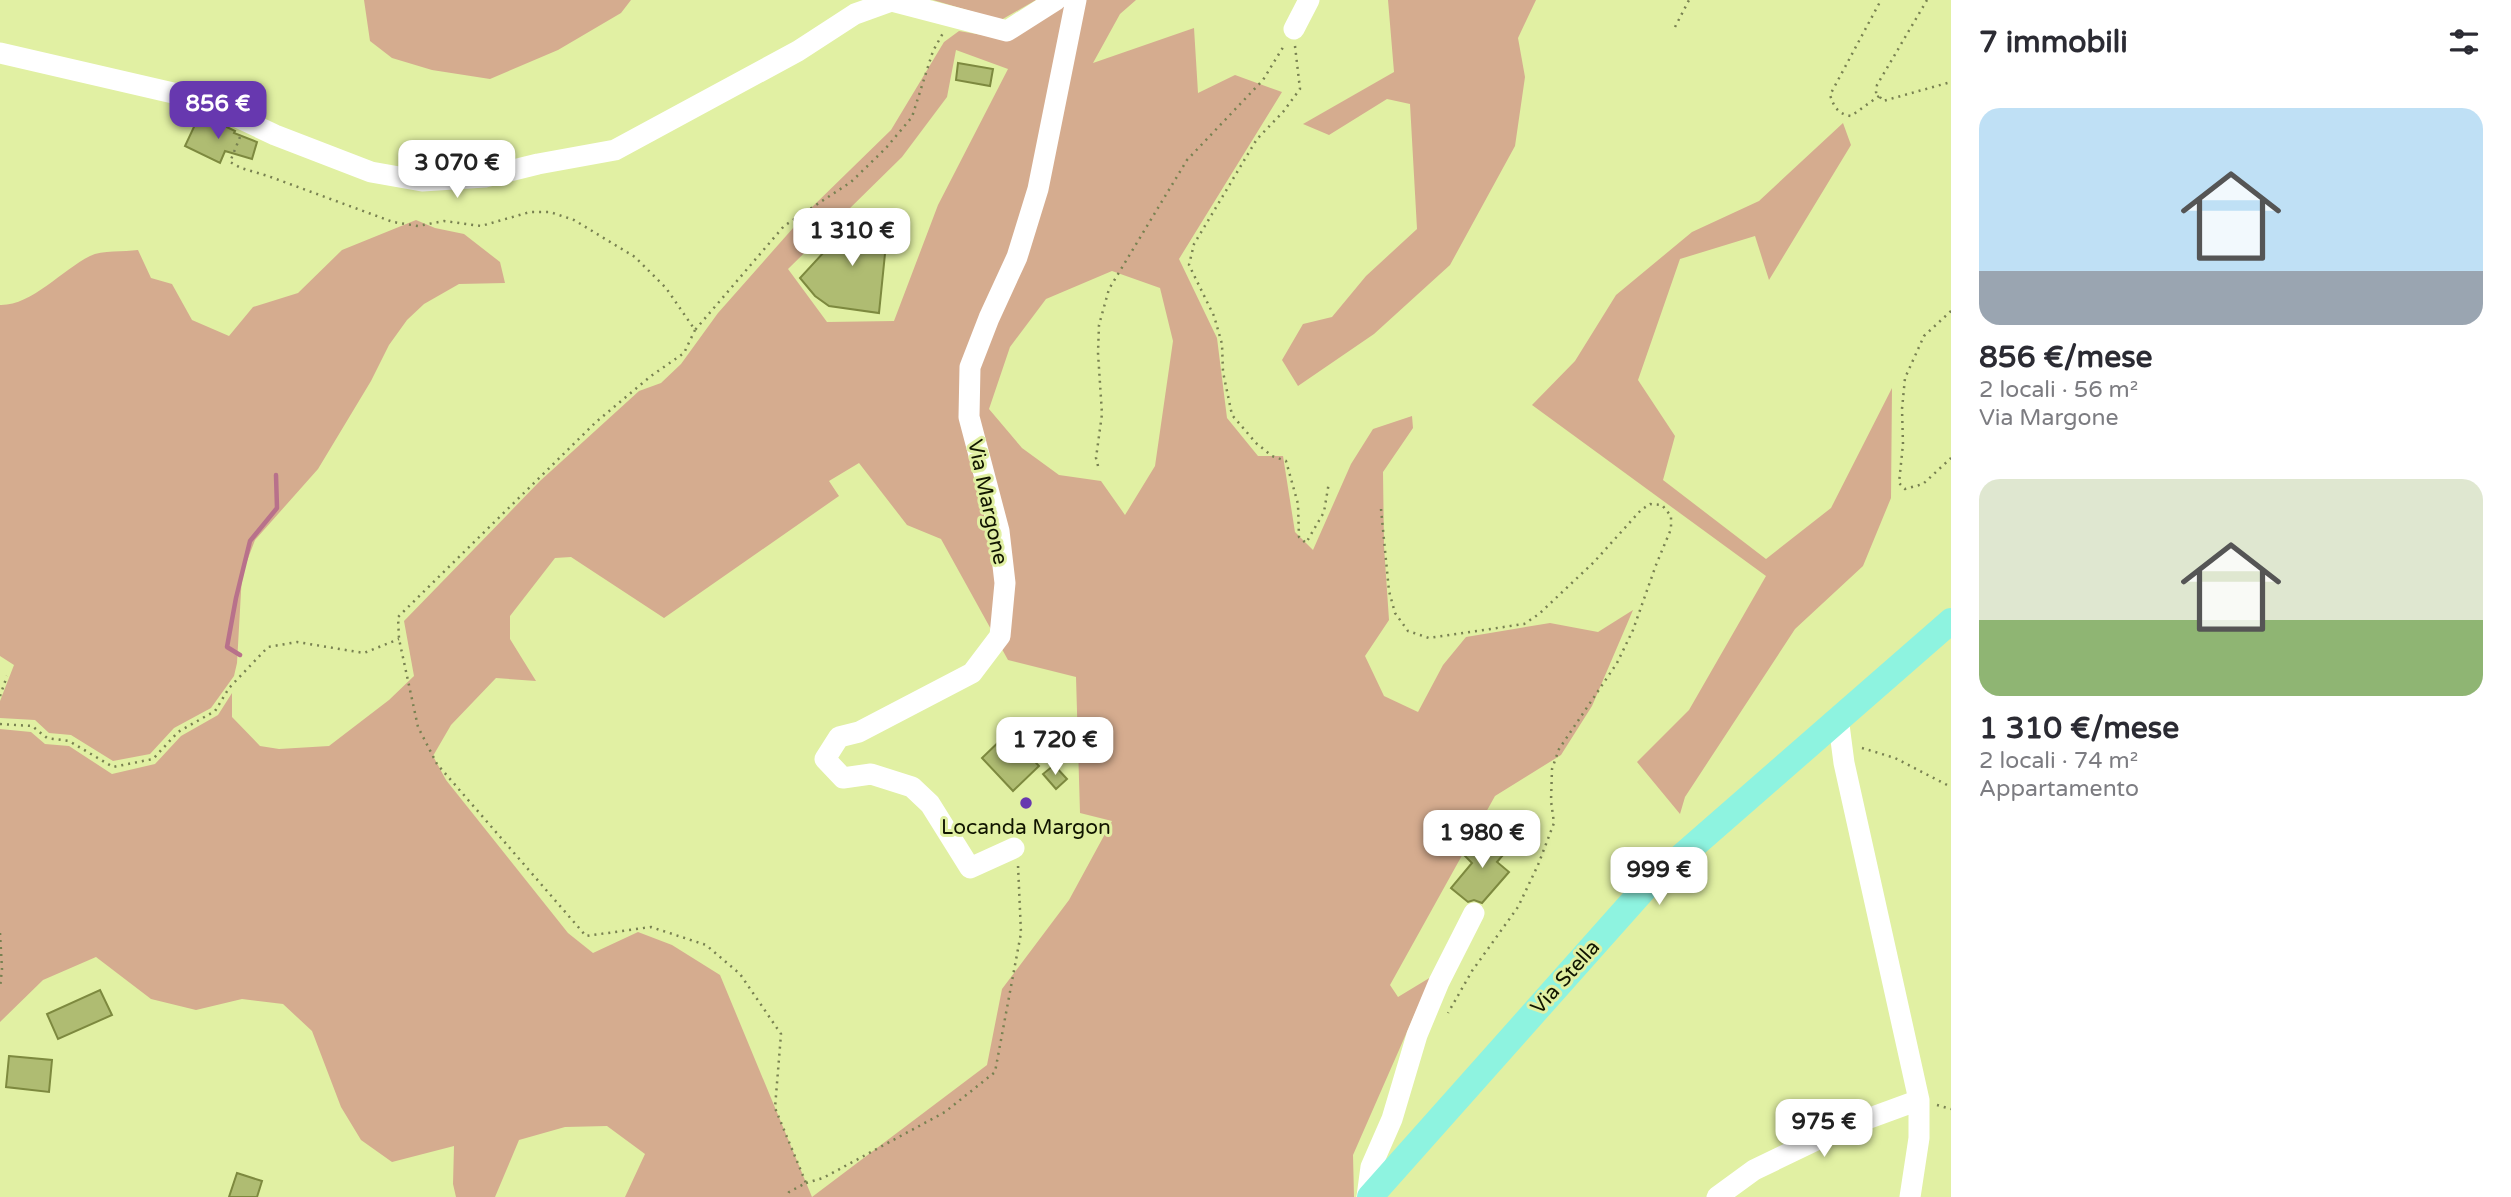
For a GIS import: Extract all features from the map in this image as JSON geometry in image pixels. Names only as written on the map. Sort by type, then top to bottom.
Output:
[{"type":"main road","name":"Via Stella","points":[[1369,1197],[1644,888],[1951,621]]},
{"type":"street","points":[[0,54],[199,99],[275,135],[371,172],[422,181],[485,177],[615,150],[798,51],[855,15],[889,1],[1007,31],[1056,0]]},
{"type":"street","name":"Via Margone","points":[[1014,848],[970,869],[930,804],[912,787],[871,774],[843,778],[825,759],[839,737],[859,732],[972,673],[1000,636],[1005,583],[999,531],[969,417],[970,367],[1017,257],[1038,189],[1076,0]]},
{"type":"street","points":[[1294,29],[1309,0]]},
{"type":"street","points":[[1838,718],[1842,747],[1919,1100],[1919,1138],[1910,1197]]},
{"type":"street","points":[[1369,1197],[1371,1167],[1392,1119],[1417,1035],[1439,982],[1474,913]]},
{"type":"street","points":[[1717,1197],[1754,1170],[1778,1158],[1838,1130],[1919,1100]]},
{"type":"path","points":[[1675,27],[1689,0]]},
{"type":"path","points":[[1879,96],[1851,116],[1842,114],[1833,106],[1830,95],[1881,0]]},
{"type":"path","points":[[1927,0],[1877,85],[1876,92],[1884,101],[1951,82]]},
{"type":"path","points":[[806,1182],[775,1108],[781,1034],[740,974],[706,945],[651,927],[586,936],[437,764],[418,727],[399,639],[398,617],[596,422],[684,352],[695,330],[784,226],[851,182],[886,148],[912,117],[933,51],[953,17]]},
{"type":"path","points":[[1098,466],[1096,458],[1101,414],[1099,325],[1109,289],[1187,160],[1263,80],[1275,65],[1294,29]]},
{"type":"path","points":[[1294,29],[1300,89],[1283,112],[1257,139],[1194,244],[1189,265],[1213,316],[1222,344],[1223,372],[1232,415],[1256,443],[1272,456],[1286,461],[1298,505],[1299,537],[1306,543],[1324,512],[1329,482]]},
{"type":"path","points":[[246,121],[230,162],[393,222],[418,226],[444,221],[481,226],[530,212],[550,212],[573,220],[635,257],[666,288],[695,330]]},
{"type":"path","points":[[1951,311],[1924,336],[1905,378],[1899,483],[1905,489],[1923,484],[1951,458]]},
{"type":"path","points":[[1381,509],[1389,591],[1395,613],[1408,631],[1429,638],[1524,624],[1539,614],[1594,562],[1641,510],[1650,505],[1662,505],[1671,516],[1671,529],[1628,641],[1617,663],[1559,750],[1552,769],[1551,801],[1554,823],[1538,865],[1518,907],[1472,971],[1443,1021]]},
{"type":"path","points":[[0,724],[32,726],[47,738],[69,741],[113,767],[153,759],[178,732],[215,711],[229,688],[268,647],[297,642],[364,653],[399,639]]},
{"type":"path","points":[[0,696],[7,676]]},
{"type":"path","points":[[1842,747],[1865,748],[1895,758],[1951,788]]},
{"type":"path","points":[[786,1197],[789,1192],[806,1182],[823,1178],[945,1112],[995,1072],[1021,933],[1020,873],[1014,848]]},
{"type":"path","points":[[0,933],[0,988]]},
{"type":"shaded area","points":[[364,0],[631,0],[621,13],[558,50],[490,79],[432,70],[392,58],[370,41]]},
{"type":"shaded area","points":[[933,0],[1036,0],[1001,20]]},
{"type":"shaded area","points":[[1071,0],[1136,0],[1120,14],[1093,63],[1194,28],[1198,93],[1235,75],[1282,92],[1179,259],[1217,338],[1227,418],[1258,456],[1283,456],[1295,532],[1313,550],[1351,464],[1373,429],[1412,416],[1413,428],[1383,472],[1389,620],[1365,656],[1384,696],[1418,712],[1443,665],[1466,637],[1550,623],[1598,632],[1633,610],[1592,706],[1561,755],[1495,796],[1390,985],[1398,997],[1431,977],[1353,1155],[1354,1197],[812,1197],[625,1197],[645,1154],[607,1126],[565,1127],[519,1140],[495,1197],[456,1197],[453,1184],[454,1146],[392,1162],[361,1140],[341,1107],[312,1031],[283,1004],[242,999],[196,1010],[151,999],[96,957],[43,980],[0,1022],[0,729],[31,732],[45,744],[69,746],[112,774],[155,764],[181,736],[218,715],[232,693],[232,717],[260,746],[279,749],[329,746],[389,700],[414,676],[404,621],[540,481],[639,391],[661,383],[681,364],[718,313],[809,210],[891,130],[944,42],[959,31],[1011,40]],"holes":[[[956,50],[1008,69],[938,205],[894,321],[827,322],[788,269],[902,157],[947,97]],[[1112,271],[1160,288],[1173,341],[1155,466],[1125,515],[1101,481],[1059,475],[1022,448],[989,409],[1010,347],[1046,299]],[[859,463],[907,525],[941,539],[1008,660],[1076,677],[1080,813],[1112,821],[1069,900],[1002,989],[987,1065],[812,1197],[720,975],[672,945],[638,932],[593,953],[568,933],[446,780],[433,756],[451,725],[496,678],[536,681],[510,639],[510,616],[555,558],[571,557],[664,618],[839,496],[829,481]]]},
{"type":"shaded area","points":[[1388,0],[1536,0],[1518,38],[1525,77],[1515,146],[1450,265],[1374,334],[1298,386],[1282,360],[1303,324],[1332,317],[1366,276],[1417,229],[1410,104],[1387,99],[1329,135],[1303,124],[1394,72]]},
{"type":"shaded area","points":[[1843,123],[1851,145],[1769,280],[1755,236],[1680,259],[1638,380],[1675,436],[1663,480],[1766,559],[1831,508],[1892,388],[1891,498],[1863,566],[1795,629],[1685,797],[1680,814],[1637,762],[1689,710],[1766,576],[1532,405],[1575,361],[1616,295],[1692,232],[1759,201]]},
{"type":"shaded area","points":[[416,220],[435,228],[464,234],[500,262],[505,283],[459,284],[424,304],[407,320],[389,345],[371,381],[318,469],[255,540],[242,574],[234,676],[211,708],[174,728],[150,754],[113,761],[71,735],[49,733],[35,720],[0,718],[0,701],[14,665],[0,656],[0,305],[12,304],[35,294],[79,262],[95,254],[138,250],[151,278],[172,284],[192,320],[229,336],[253,307],[298,293],[342,250]]},
{"type":"building","points":[[958,63],[993,69],[990,86],[956,80]]},
{"type":"building","points":[[200,114],[257,142],[252,159],[225,151],[220,163],[185,146]]},
{"type":"building","points":[[862,211],[876,224],[888,224],[879,313],[829,306],[815,296],[800,278]]},
{"type":"building","points":[[1008,733],[1039,766],[1013,791],[982,758]]},
{"type":"building","points":[[1054,765],[1067,779],[1056,789],[1043,774]]},
{"type":"building","points":[[1487,830],[1509,848],[1497,862],[1509,872],[1482,903],[1474,900],[1468,902],[1451,888],[1472,863],[1465,856]]},
{"type":"building","points":[[100,990],[112,1015],[58,1039],[47,1014]]},
{"type":"building","points":[[9,1056],[52,1060],[49,1092],[6,1087]]},
{"type":"building","points":[[237,1173],[262,1181],[257,1197],[229,1197]]},
{"type":"waterway","points":[[240,655],[227,647],[236,598],[250,541],[277,508],[276,475]]},
{"type":"place","name":"Locanda Margon","points":[[1026,803]]}]
